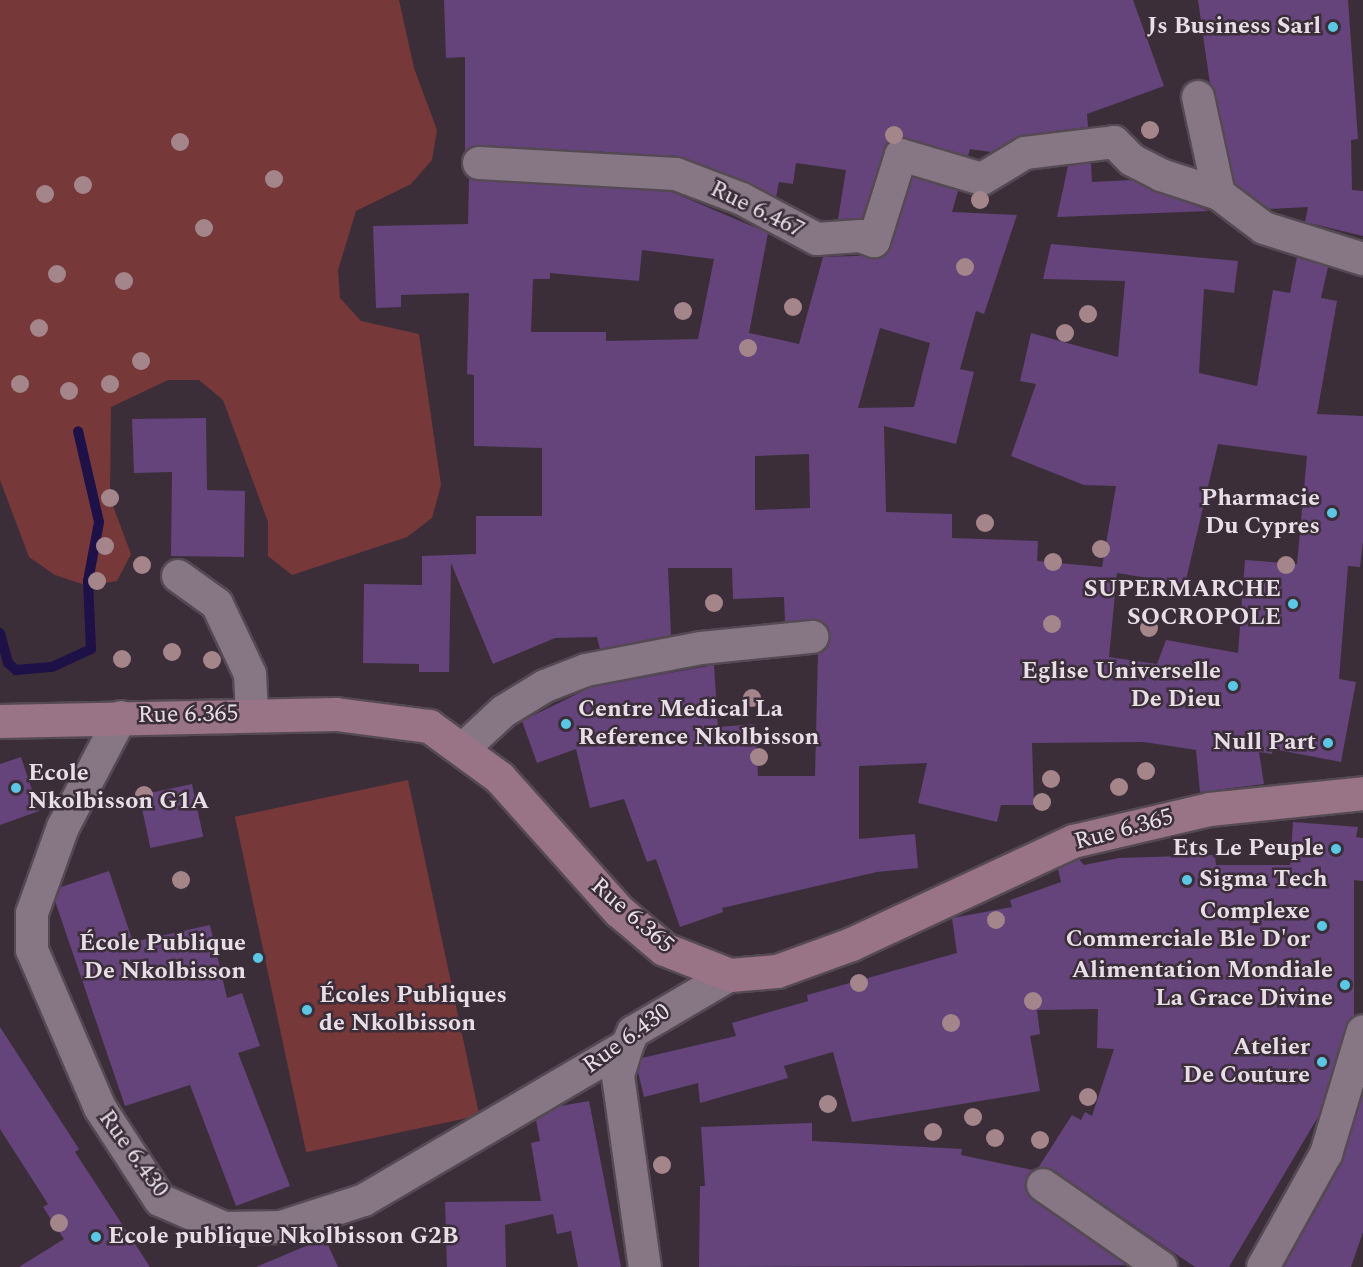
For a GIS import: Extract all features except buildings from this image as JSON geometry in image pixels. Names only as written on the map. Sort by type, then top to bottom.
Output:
[{"type":"street","points":[[1198,97],[1219,194]]},
{"type":"street","name":"Rue 6.467","points":[[479,163],[676,174],[742,199],[817,239],[860,236],[874,241],[901,155],[982,179],[1025,153],[1114,142],[1132,160],[1161,175],[1219,194],[1264,228],[1363,260]]},
{"type":"street","points":[[178,576],[222,613],[250,674],[252,714]]},
{"type":"street","points":[[464,748],[504,711],[544,686],[586,670],[701,648],[812,637]]},
{"type":"street","name":"Rue 6.365","points":[[0,722],[252,714],[400,719],[429,726],[464,748],[499,777],[619,911],[664,949],[730,975],[777,971],[860,940],[1073,841],[1209,809],[1363,793]]},
{"type":"street","name":"Rue 6.430","points":[[121,717],[63,827],[32,914],[32,950],[100,1108],[160,1200],[224,1228],[281,1227],[364,1200],[627,1046],[633,1032],[730,975]]},
{"type":"street","points":[[1263,1267],[1326,1154],[1363,1031]]},
{"type":"street","points":[[627,1046],[618,1076],[645,1267]]},
{"type":"street","points":[[1043,1185],[1161,1267]]},
{"type":"shaded area","points":[[0,0],[399,0],[414,68],[437,130],[432,160],[411,184],[356,211],[338,270],[340,298],[361,321],[419,334],[441,485],[432,518],[407,537],[292,575],[268,556],[268,522],[223,400],[199,380],[168,380],[111,407],[110,498],[131,554],[117,581],[88,586],[55,575],[29,557],[0,480]]},
{"type":"shaded area","points":[[408,780],[479,1116],[306,1152],[235,817]]},
{"type":"waterway","points":[[0,633],[8,663],[16,670],[52,667],[91,649],[88,581],[99,522],[78,431]]},
{"type":"place","name":"Js Business Sarl","points":[[1333,27]]},
{"type":"place","name":"Pharmacie Du Cypres","points":[[1332,513]]},
{"type":"place","name":"SUPERMARCHE SOCROPOLE","points":[[1293,604]]},
{"type":"place","name":"Eglise Universelle De Dieu","points":[[1233,686]]},
{"type":"place","name":"Centre Medical La Reference Nkolbisson","points":[[566,724]]},
{"type":"place","name":"Null Part","points":[[1328,743]]},
{"type":"place","name":"Ecole Nkolbisson G1A","points":[[16,788]]},
{"type":"place","name":"Ets Le Peuple","points":[[1336,849]]},
{"type":"place","name":"Sigma Tech","points":[[1187,880]]},
{"type":"place","name":"Complexe Commerciale Ble D'or","points":[[1322,926]]},
{"type":"place","name":"École Publique De Nkolbisson","points":[[258,958]]},
{"type":"place","name":"Alimentation Mondiale La Grace Divine","points":[[1345,985]]},
{"type":"place","name":"Écoles Publiques de Nkolbisson","points":[[307,1010]]},
{"type":"place","name":"Atelier De Couture","points":[[1322,1062]]},
{"type":"place","name":"Ecole publique Nkolbisson G2B","points":[[96,1237]]}]
